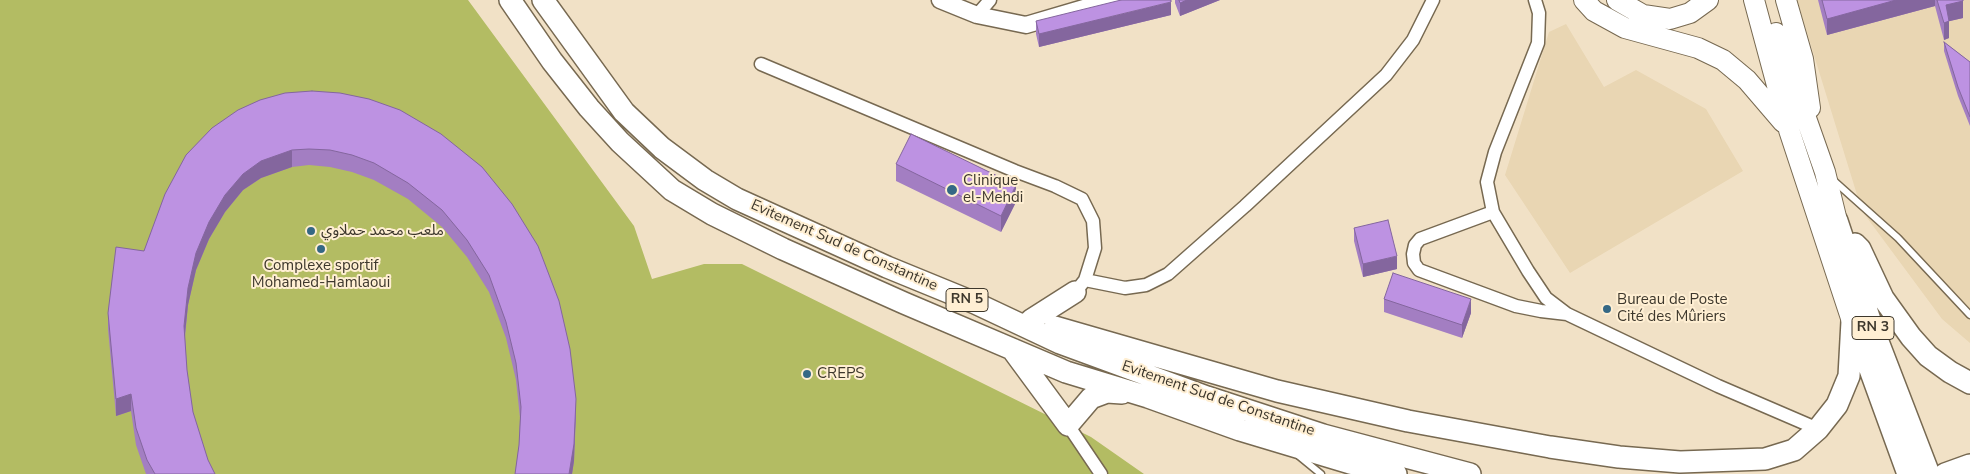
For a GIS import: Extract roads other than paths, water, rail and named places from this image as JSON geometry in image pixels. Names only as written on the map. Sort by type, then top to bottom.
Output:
[{"type":"highway","name":"Evitement Sud de Constantine","points":[[510,0],[552,61],[589,108],[620,142],[672,190],[712,214],[782,249],[1066,372],[1148,397],[1240,430],[1350,463],[1396,474]]},
{"type":"highway","name":"Evitement Sud de Constantine","points":[[544,0],[624,112],[662,148],[705,180],[738,198],[774,216],[975,303],[1060,344],[1207,397],[1323,435],[1470,474]]},
{"type":"highway","name":"RN 3","points":[[1837,221],[1860,249],[1883,298],[1911,337],[1928,356],[1950,372],[1970,383]]},
{"type":"highway","name":"RN 3","points":[[1837,221],[1872,326],[1929,474]]},
{"type":"highway","points":[[1031,320],[1080,286]]},
{"type":"highway","points":[[1072,333],[1064,316],[1080,286]]},
{"type":"highway","points":[[975,303],[1072,333],[1277,391],[1398,419],[1550,447],[1619,457],[1680,462],[1765,459],[1794,450],[1818,429],[1837,405],[1849,376],[1852,321]]},
{"type":"highway","name":"RN 3","points":[[1852,321],[1908,474]]},
{"type":"highway","points":[[1012,349],[1068,425],[1084,404],[1099,394],[1116,392],[1148,397]]},
{"type":"highway","points":[[1945,474],[1970,465]]},
{"type":"main road","points":[[1584,0],[1594,11],[1625,28],[1698,48],[1723,60],[1748,80],[1789,130]]},
{"type":"main road","points":[[1617,0],[1643,15],[1670,19],[1690,13],[1708,0]]},
{"type":"main road","name":"RN 3","points":[[1754,0],[1789,130],[1852,321]]},
{"type":"main road","name":"RN 3","points":[[1767,0],[1781,51],[1818,151]]},
{"type":"main road","name":"RN 3","points":[[1786,0],[1803,59],[1812,132],[1825,172],[1837,221]]},
{"type":"street","points":[[940,0],[977,14],[1026,24],[1078,4],[1110,0]]},
{"type":"street","points":[[977,14],[990,0]]},
{"type":"street","points":[[761,64],[1055,186],[1082,199],[1093,221],[1095,248],[1080,286],[1125,288],[1146,285],[1168,274],[1245,206],[1386,75],[1413,40],[1433,0]]},
{"type":"street","points":[[1535,0],[1539,13],[1538,43],[1495,152],[1487,182],[1493,212],[1513,248],[1546,298],[1567,314],[1718,386],[1818,429]]},
{"type":"street","points":[[1493,212],[1420,239],[1415,245],[1414,263],[1419,270],[1516,306],[1567,314]]},
{"type":"street","points":[[1068,425],[1101,474]]},
{"type":"lane","points":[[1825,172],[1898,238],[1970,315]]},
{"type":"lane","points":[[1282,442],[1320,474]]},
{"type":"place","name":"Clinique el-Mehdi","points":[[952,190]]},
{"type":"place","name":"ملعب محمد حملاوي","points":[[311,231]]},
{"type":"place","name":"Complexe sportif Mohamed-Hamlaoui","points":[[321,249]]},
{"type":"place","name":"Bureau de Poste Cité des Mûriers","points":[[1607,309]]},
{"type":"place","name":"CREPS","points":[[807,374]]}]
